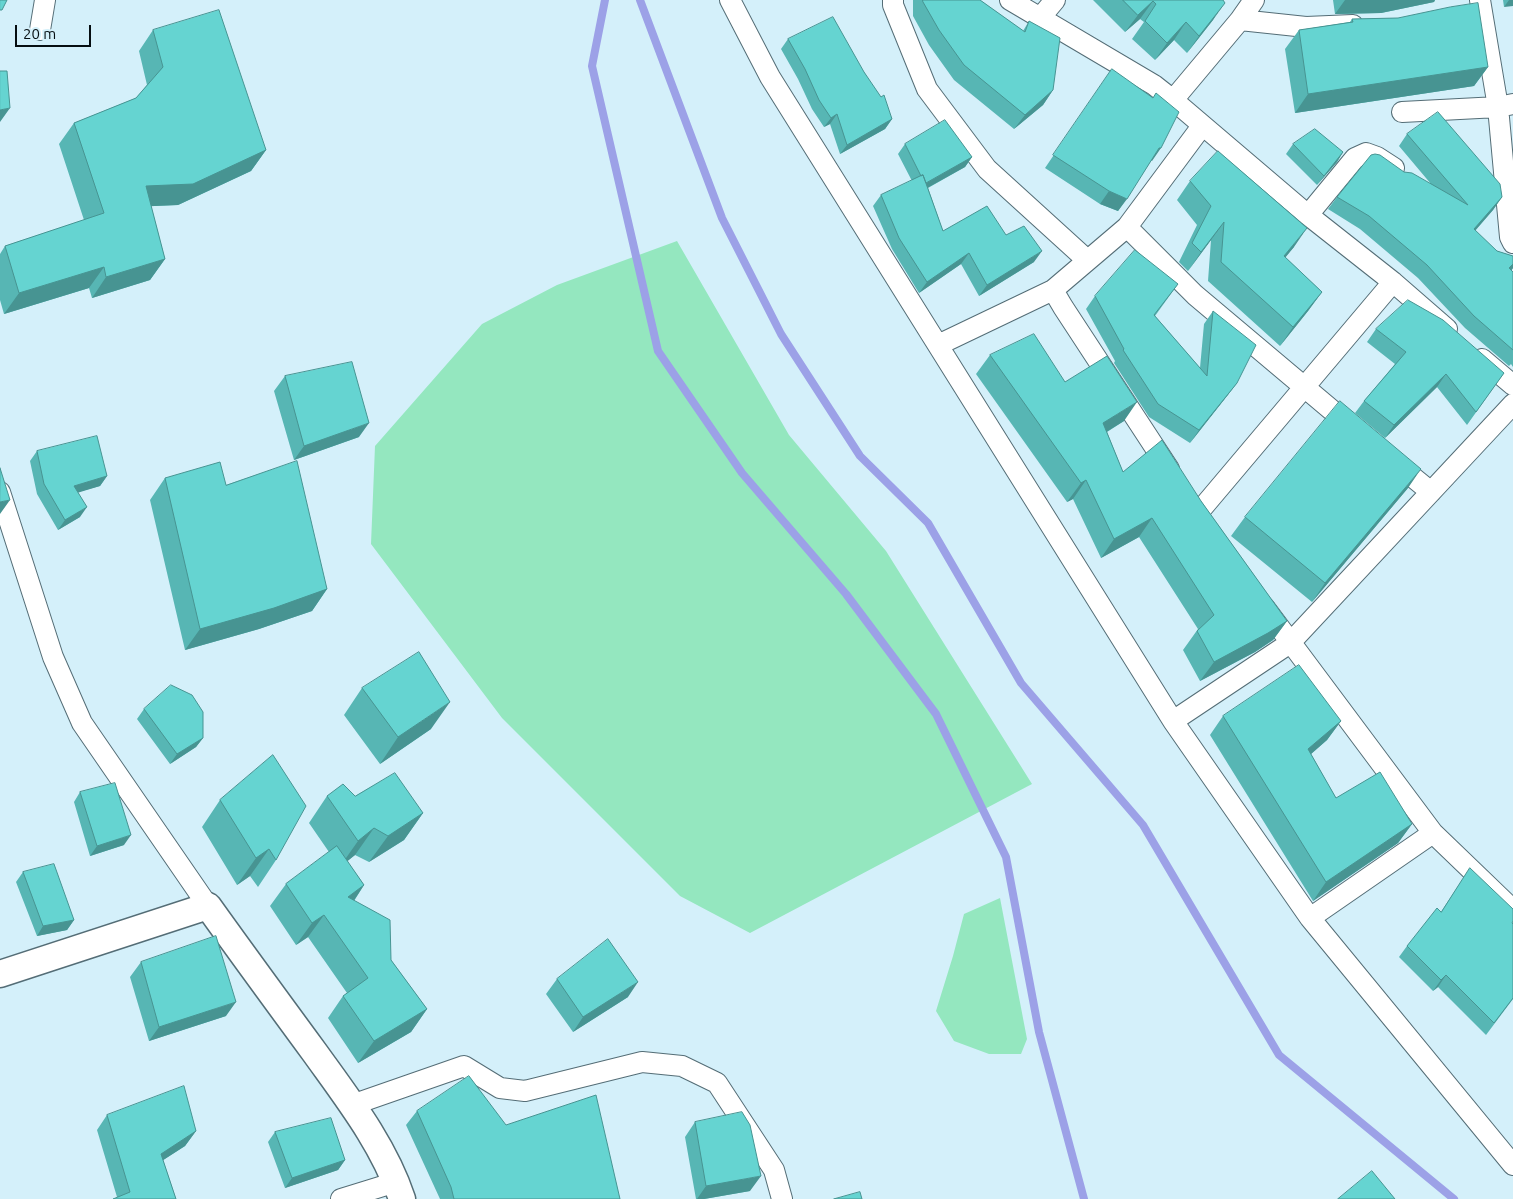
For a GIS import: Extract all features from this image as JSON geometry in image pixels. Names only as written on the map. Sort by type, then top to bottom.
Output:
[{"type":"street","points":[[40,30],[45,0]]},
{"type":"street","points":[[730,0],[770,77],[1174,721],[1310,918],[1513,1165]]},
{"type":"street","points":[[892,0],[927,89],[987,168],[1087,260]]},
{"type":"street","points":[[1010,0],[1154,85],[1308,216],[1393,282],[1513,385]]},
{"type":"street","points":[[1040,18],[1055,0]]},
{"type":"street","points":[[1173,100],[1240,20],[1254,0]]},
{"type":"street","points":[[1475,4],[1506,106],[1510,237],[1513,244]]},
{"type":"street","points":[[1240,20],[1306,27],[1373,25]]},
{"type":"street","points":[[1402,112],[1506,106]]},
{"type":"street","points":[[938,345],[1053,290],[1127,227],[1202,126]]},
{"type":"street","points":[[1308,216],[1355,158],[1366,153],[1377,157],[1402,174]]},
{"type":"street","points":[[1127,227],[1194,295],[1431,492]]},
{"type":"street","points":[[1189,499],[1304,387],[1393,282]]},
{"type":"street","points":[[1053,290],[1210,529]]},
{"type":"street","points":[[1174,721],[1290,643],[1513,404]]},
{"type":"street","points":[[0,492],[6,532],[53,657],[82,723],[208,906],[352,1105],[382,1153],[399,1191],[341,1199]]},
{"type":"street","points":[[1256,594],[1290,643],[1433,833],[1513,910]]},
{"type":"street","points":[[1310,918],[1433,833]]},
{"type":"street","points":[[0,974],[208,906]]},
{"type":"street","points":[[352,1105],[464,1066],[500,1088],[525,1091],[642,1062],[682,1066],[717,1083],[774,1170],[782,1199]]},
{"type":"green space","points":[[677,241],[789,435],[886,551],[1032,784],[750,933],[680,896],[502,718],[371,544],[375,446],[482,324],[557,285]]},
{"type":"green space","points":[[1000,898],[1027,1039],[1021,1054],[989,1054],[954,1041],[936,1011],[964,914]]},
{"type":"building","points":[[0,0],[7,0],[2,10],[0,10]]},
{"type":"building","points":[[923,0],[980,0],[1025,32],[1029,21],[1060,38],[1053,90],[1025,115],[964,65],[939,30]]},
{"type":"building","points":[[1123,0],[1223,0],[1225,3],[1199,36],[1186,22],[1167,43],[1145,21],[1156,4],[1153,1],[1138,15]]},
{"type":"building","points":[[1478,3],[1488,67],[1308,94],[1299,30],[1353,22],[1352,19],[1398,18]]},
{"type":"building","points":[[219,10],[266,150],[193,184],[146,186],[165,259],[106,277],[104,267],[19,293],[5,246],[104,213],[74,123],[136,98],[163,67],[153,30]]},
{"type":"building","points":[[833,17],[864,72],[881,97],[884,95],[892,119],[847,145],[837,114],[831,118],[819,100],[805,69],[788,39]]},
{"type":"building","points":[[1112,69],[1153,98],[1156,93],[1179,112],[1161,148],[1159,148],[1127,199],[1109,191],[1053,155]]},
{"type":"building","points":[[0,71],[7,71],[10,108],[0,110]]},
{"type":"building","points":[[1438,112],[1500,184],[1502,197],[1474,229],[1497,251],[1513,256],[1513,264],[1509,268],[1513,272],[1513,350],[1474,316],[1427,265],[1369,216],[1337,197],[1371,155],[1375,154],[1380,155],[1404,172],[1412,173],[1468,205],[1407,134]]},
{"type":"building","points":[[945,120],[972,157],[926,183],[905,144]]},
{"type":"building","points":[[1315,129],[1343,152],[1324,176],[1293,144]]},
{"type":"building","points":[[1218,151],[1307,228],[1284,256],[1322,292],[1293,327],[1221,262],[1224,222],[1201,252],[1192,243],[1211,206],[1190,181]]},
{"type":"building","points":[[923,175],[943,231],[987,206],[1006,235],[1024,226],[1042,251],[987,285],[969,253],[927,282],[899,238],[881,195]]},
{"type":"building","points":[[1135,250],[1178,284],[1154,315],[1207,376],[1213,311],[1256,345],[1237,383],[1199,430],[1158,404],[1123,350],[1095,296]]},
{"type":"building","points":[[1408,300],[1443,320],[1504,373],[1476,412],[1446,374],[1394,425],[1364,401],[1406,352],[1376,329]]},
{"type":"building","points":[[1034,334],[1065,382],[1107,356],[1137,402],[1103,423],[1123,472],[1162,440],[1201,501],[1287,621],[1214,662],[1197,631],[1214,615],[1152,518],[1114,539],[1086,480],[1081,483],[990,355]]},
{"type":"building","points":[[352,362],[369,423],[304,446],[285,376]]},
{"type":"building","points":[[1340,401],[1421,469],[1325,583],[1245,517]]},
{"type":"building","points":[[97,436],[107,476],[74,486],[87,507],[65,520],[44,484],[37,451]]},
{"type":"building","points":[[297,461],[327,589],[274,608],[200,629],[165,478],[220,462],[226,485]]},
{"type":"building","points":[[0,468],[10,500],[0,502]]},
{"type":"building","points":[[419,652],[450,702],[398,737],[362,688]]},
{"type":"building","points":[[1299,665],[1341,721],[1308,749],[1336,798],[1380,772],[1412,824],[1326,882],[1223,716]]},
{"type":"building","points":[[171,685],[192,695],[203,712],[203,738],[177,754],[144,709]]},
{"type":"building","points":[[273,755],[306,806],[276,860],[269,849],[256,858],[220,800]]},
{"type":"building","points":[[395,773],[423,813],[388,836],[374,828],[358,841],[327,796],[343,784],[355,796]]},
{"type":"building","points":[[115,783],[131,835],[97,846],[80,792]]},
{"type":"building","points":[[337,846],[364,885],[348,897],[390,920],[391,960],[427,1009],[374,1041],[343,996],[368,978],[324,915],[312,923],[286,884]]},
{"type":"building","points":[[54,864],[74,920],[43,926],[23,872]]},
{"type":"building","points":[[1470,868],[1513,909],[1513,998],[1494,1023],[1446,975],[1441,980],[1407,946],[1437,908],[1441,912]]},
{"type":"building","points":[[216,936],[236,1002],[159,1027],[141,962]]},
{"type":"building","points":[[608,939],[638,982],[583,1017],[557,979]]},
{"type":"building","points":[[469,1076],[506,1125],[596,1095],[620,1199],[454,1199],[451,1187],[417,1111]]},
{"type":"building","points":[[184,1086],[196,1131],[161,1154],[176,1199],[113,1199],[130,1192],[107,1115]]},
{"type":"building","points":[[742,1112],[750,1125],[761,1176],[706,1186],[695,1122]]},
{"type":"building","points":[[331,1118],[345,1160],[292,1178],[275,1132]]},
{"type":"building","points":[[1372,1171],[1395,1199],[1338,1199]]},
{"type":"building","points":[[860,1192],[862,1199],[834,1199]]},
{"type":"waterway","points":[[605,0],[592,66],[658,351],[742,473],[846,594],[936,714],[1006,857],[1039,1032],[1084,1199]]},
{"type":"waterway","points":[[640,0],[722,218],[781,334],[860,456],[928,523],[1021,683],[1143,825],[1279,1055],[1454,1199]]}]
